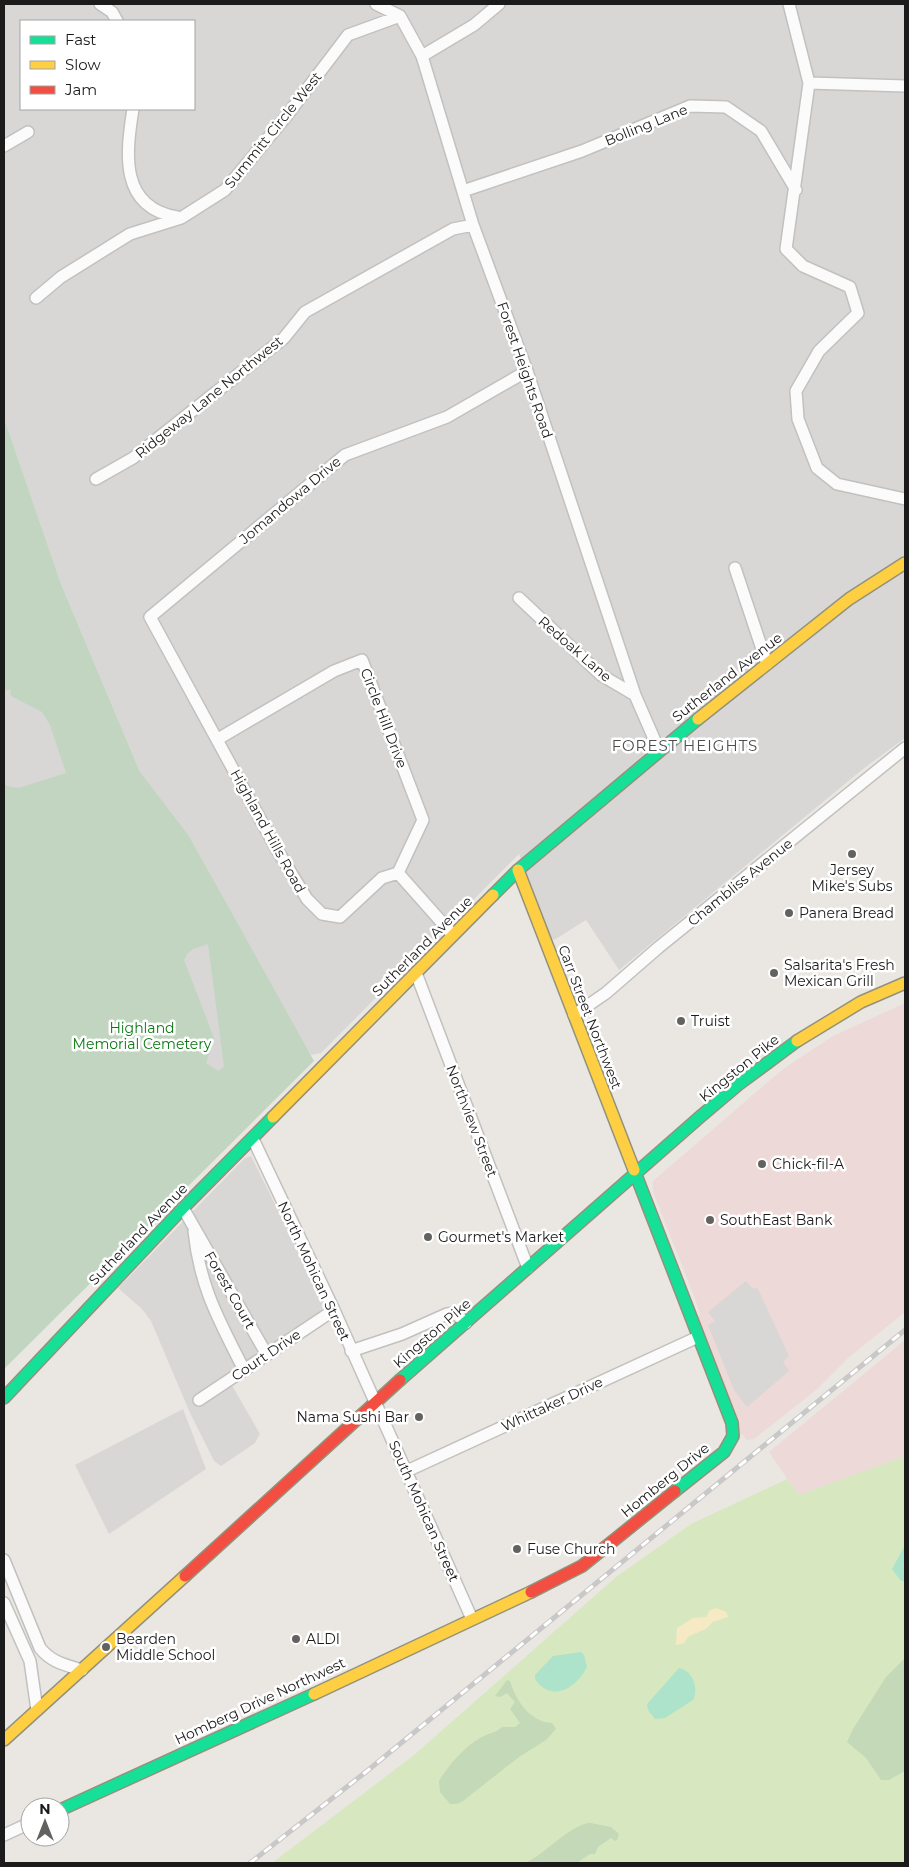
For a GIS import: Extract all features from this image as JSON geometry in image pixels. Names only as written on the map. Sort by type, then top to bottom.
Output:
[{"type":"street","points":[[100,4],[112,12],[116,20]]},
{"type":"street","points":[[376,4],[400,16]]},
{"type":"street","points":[[422,56],[474,25],[499,4]]},
{"type":"street","points":[[789,4],[809,83],[796,190],[786,249],[803,266],[850,287],[858,314],[819,352],[796,391],[798,419],[816,468],[830,479],[838,484],[905,499]]},
{"type":"street","name":"Forest Heights Road","points":[[400,16],[422,56],[473,225],[527,371],[634,695],[659,750]]},
{"type":"street","name":"Summitt Circle West","points":[[36,298],[61,277],[130,234],[181,218],[225,190],[288,114],[348,35],[400,16]]},
{"type":"street","points":[[809,83],[905,86]]},
{"type":"street","name":"Bolling Lane","points":[[463,191],[582,151],[690,106],[726,108],[761,131],[796,190]]},
{"type":"street","points":[[133,110],[127,146],[130,178],[147,206],[167,215],[181,218]]},
{"type":"street","points":[[4,146],[28,132]]},
{"type":"street","name":"Ridgeway Lane Northwest","points":[[96,479],[133,458],[277,344],[305,312],[453,230],[473,225]]},
{"type":"street","name":"Jomandowa Drive","points":[[150,617],[345,454],[447,417],[527,371]]},
{"type":"street","name":"Sutherland Avenue","points":[[4,1398],[183,1208],[518,870],[659,750],[767,664],[849,599],[905,563]]},
{"type":"street","points":[[735,568],[767,664]]},
{"type":"street","name":"Redoak Lane","points":[[519,598],[601,675],[634,695]]},
{"type":"street","name":"Highland Hills Road","points":[[150,617],[276,848],[307,899],[322,914],[340,917],[382,878],[398,873]]},
{"type":"street","name":"Circle Hill Drive","points":[[218,739],[334,671],[362,660],[423,820],[398,873]]},
{"type":"street","name":"Chambliss Avenue","points":[[574,1014],[606,993],[659,947],[905,748]]},
{"type":"street","name":"Carr Street Northwest","points":[[518,870],[636,1174]]},
{"type":"street","points":[[398,873],[453,935]]},
{"type":"street","name":"Northview Street","points":[[416,973],[528,1268]]},
{"type":"street","name":"Kingston Pike","points":[[4,1740],[375,1403],[770,1059],[836,1016],[905,982]]},
{"type":"street","name":"North Mohican Street","points":[[253,1139],[334,1310],[375,1403]]},
{"type":"street","name":"Homberg Drive","points":[[472,1619],[582,1566],[724,1452],[733,1436],[732,1423],[636,1174]]},
{"type":"street","name":"Forest Court","points":[[183,1208],[267,1355]]},
{"type":"street","name":"Forest Court","points":[[194,1226],[197,1263],[210,1302],[244,1370]]},
{"type":"street","name":"Court Drive","points":[[198,1400],[334,1310]]},
{"type":"street","points":[[351,1351],[402,1334],[447,1314],[455,1313],[466,1323]]},
{"type":"street","name":"Whittaker Drive","points":[[406,1471],[698,1337]]},
{"type":"street","name":"South Mohican Street","points":[[375,1403],[472,1619]]},
{"type":"street","points":[[4,1560],[40,1648],[48,1657],[59,1663],[82,1670]]},
{"type":"street","points":[[4,1603],[30,1661],[37,1710]]},
{"type":"street","name":"Homberg Drive Northwest","points":[[70,1805],[472,1619]]},
{"type":"street","points":[[4,1835],[20,1828]]},
{"type":"shaded area","points":[[4,4],[905,4],[905,738],[863,769],[619,970],[586,920],[554,940],[550,937],[519,854],[321,1053],[311,1055],[248,954],[208,870],[189,836],[159,803],[140,772],[61,584],[4,418]]},
{"type":"shaded area","points":[[10,689],[11,696],[42,712],[50,725],[66,773],[19,788],[6,786],[4,782],[4,691]]},
{"type":"shaded area","points":[[208,944],[224,1067],[218,1071],[206,1063],[214,1038],[184,960],[193,949]]},
{"type":"shaded area","points":[[905,1003],[905,1312],[848,1358],[816,1390],[754,1439],[747,1440],[743,1435],[739,1434],[698,1317],[700,1315],[696,1301],[653,1192],[653,1181],[783,1069],[833,1036]]},
{"type":"shaded area","points":[[251,1156],[323,1301],[322,1311],[309,1322],[226,1375],[260,1434],[255,1443],[221,1466],[214,1461],[190,1413],[151,1321],[142,1309],[118,1288],[245,1158]]},
{"type":"shaded area","points":[[746,1281],[753,1289],[757,1287],[789,1356],[783,1362],[789,1371],[747,1407],[734,1390],[708,1325],[715,1321],[708,1312]]},
{"type":"shaded area","points":[[905,1340],[905,1456],[799,1496],[769,1452]]},
{"type":"shaded area","points":[[183,1409],[206,1469],[109,1534],[75,1465]]},
{"type":"green space","name":"Highland Memorial Cemetery","points":[[4,418],[61,584],[140,772],[189,836],[314,1061],[4,1369]]},
{"type":"green space","points":[[905,1456],[905,1863],[272,1863],[414,1755],[616,1577],[691,1524],[787,1479],[799,1495]]},
{"type":"green space","points":[[905,1545],[905,1582],[900,1580],[892,1569]]},
{"type":"green space","points":[[581,1652],[584,1655],[587,1667],[570,1687],[556,1692],[541,1686],[535,1679],[535,1675],[553,1656]]},
{"type":"green space","points":[[905,1658],[905,1771],[889,1780],[881,1780],[866,1758],[847,1742],[853,1729],[886,1677]]},
{"type":"green space","points":[[679,1668],[688,1672],[694,1681],[695,1696],[693,1700],[665,1718],[655,1719],[648,1710],[647,1704]]},
{"type":"green space","points":[[507,1680],[510,1681],[520,1703],[531,1715],[544,1722],[552,1723],[556,1729],[546,1740],[519,1757],[463,1801],[457,1804],[450,1804],[440,1792],[439,1781],[453,1761],[478,1740],[502,1727],[515,1727],[520,1723],[510,1709],[515,1702],[507,1693],[500,1697],[495,1696]]},
{"type":"green space","points":[[591,1823],[611,1827],[619,1834],[617,1840],[615,1841],[611,1838],[598,1847],[595,1854],[590,1854],[577,1863],[525,1863],[567,1833],[584,1824]]},
{"type":"sand","points":[[716,1608],[726,1612],[728,1617],[713,1622],[706,1629],[689,1636],[684,1643],[676,1645],[677,1628],[693,1618],[706,1617],[710,1610]]},
{"type":"railway","points":[[250,1863],[367,1771],[905,1330]]},
{"type":"traffic: fast","points":[[493,895],[518,870],[698,719]]},
{"type":"traffic: fast","points":[[400,1380],[701,1116],[739,1084],[797,1041]]},
{"type":"traffic: fast","points":[[4,1398],[183,1208],[273,1117]]},
{"type":"traffic: fast","points":[[634,1170],[732,1423],[733,1436],[724,1452],[675,1491]]},
{"type":"traffic: fast","points":[[70,1805],[314,1694]]},
{"type":"traffic: slow","points":[[698,719],[849,599],[905,563]]},
{"type":"traffic: slow","points":[[518,870],[634,1170]]},
{"type":"traffic: slow","points":[[273,1117],[493,895]]},
{"type":"traffic: slow","points":[[797,1041],[861,1002],[905,983]]},
{"type":"traffic: slow","points":[[4,1740],[185,1576]]},
{"type":"traffic: slow","points":[[314,1694],[531,1592]]},
{"type":"traffic: jam","points":[[185,1576],[400,1380]]},
{"type":"traffic: jam","points":[[531,1592],[582,1566],[675,1491]]},
{"type":"place","name":"Jersey Mike's Subs","points":[[852,854]]},
{"type":"place","name":"Panera Bread","points":[[789,913]]},
{"type":"place","name":"Salsarita's Fresh Mexican Grill","points":[[774,973]]},
{"type":"place","name":"Truist","points":[[681,1021]]},
{"type":"place","name":"Chick-fil-A","points":[[762,1164]]},
{"type":"place","name":"SouthEast Bank","points":[[710,1220]]},
{"type":"place","name":"Gourmet's Market","points":[[428,1237]]},
{"type":"place","name":"Nama Sushi Bar","points":[[419,1417]]},
{"type":"place","name":"Fuse Church","points":[[517,1549]]},
{"type":"place","name":"ALDI","points":[[296,1639]]},
{"type":"place","name":"Bearden Middle School","points":[[106,1647]]},
{"type":"district","name":"FOREST HEIGHTS","points":[[685,745]]}]
